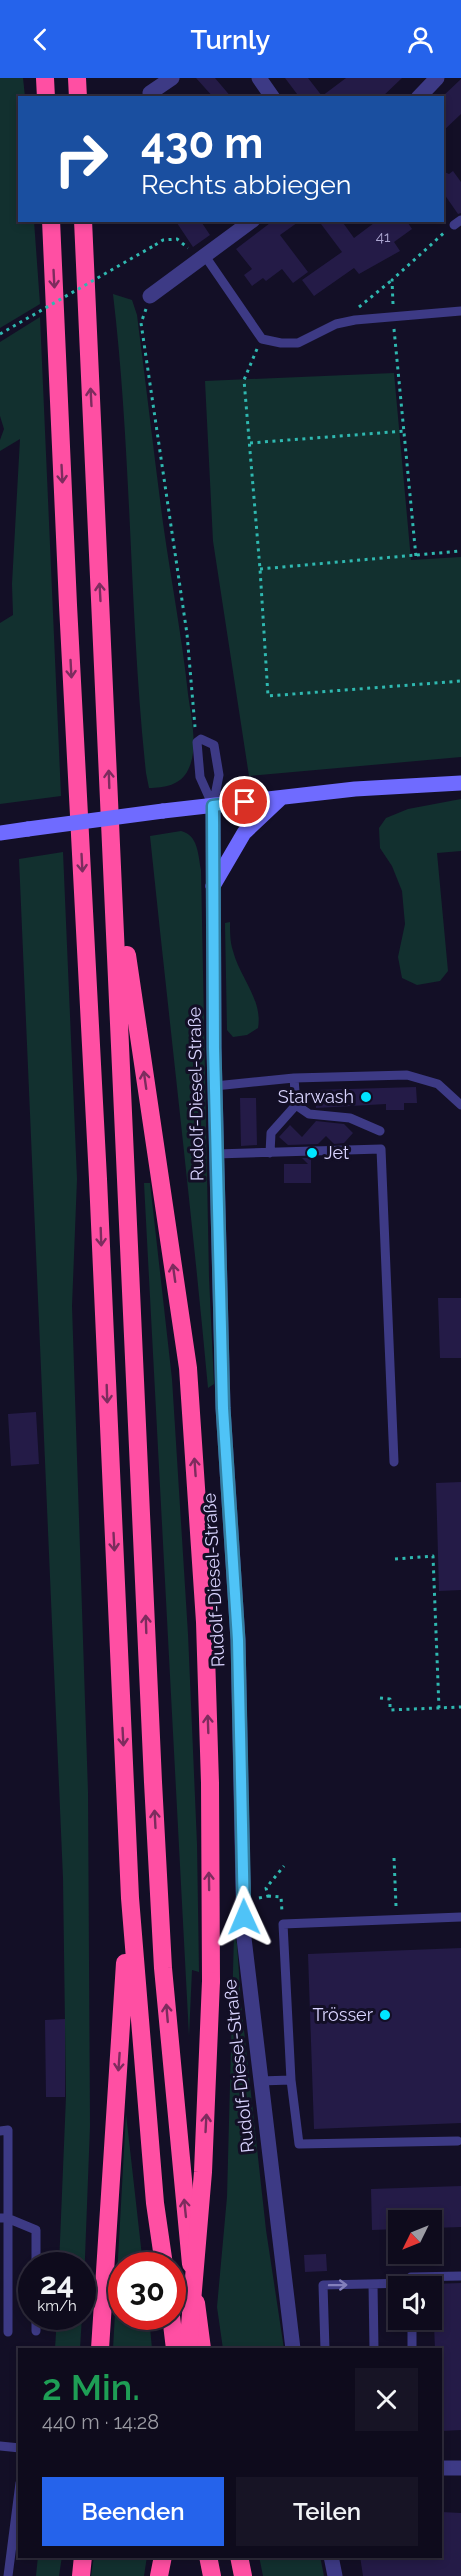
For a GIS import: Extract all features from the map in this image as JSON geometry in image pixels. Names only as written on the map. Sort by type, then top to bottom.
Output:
[{"type":"highway","points":[[45,78],[46,96]]},
{"type":"highway","points":[[77,78],[78,96]]},
{"type":"highway","points":[[51,222],[67,594],[99,1179],[130,1898],[154,2192],[162,2252]]},
{"type":"highway","points":[[83,222],[163,1968],[180,2161],[202,2348]]},
{"type":"highway","points":[[112,858],[188,1368],[205,1622],[210,1783],[211,1981],[203,2172],[188,2348]]},
{"type":"highway","points":[[100,2348],[130,1898]]},
{"type":"highway","points":[[173,2330],[175,2348]]},
{"type":"highway","points":[[81,2576],[83,2558]]},
{"type":"highway","points":[[159,2576],[163,2558]]},
{"type":"highway","points":[[208,2558],[212,2576]]},
{"type":"highway","points":[[239,2558],[243,2576]]},
{"type":"main road","points":[[0,833],[355,789],[461,783]]},
{"type":"main road","points":[[213,886],[244,833],[281,798]]},
{"type":"street","points":[[150,93],[171,78]]},
{"type":"street","points":[[259,78],[272,96]]},
{"type":"street","points":[[420,96],[437,78]]},
{"type":"street","points":[[150,296],[250,222]]},
{"type":"street","name":"Rudolf-Diesel-Straße","points":[[213,806],[216,1154],[223,1408],[238,1652],[244,1938],[293,2348]]},
{"type":"street","points":[[442,2468],[461,2468]]},
{"type":"street","points":[[331,2558],[335,2576]]},
{"type":"lane","points":[[202,258],[262,339],[281,344],[298,343],[336,324],[461,311]]},
{"type":"lane","points":[[201,739],[214,745],[219,775],[213,806],[200,777],[197,742],[201,739]]},
{"type":"lane","points":[[215,1086],[294,1078],[407,1075],[438,1084],[461,1105]]},
{"type":"lane","points":[[270,1153],[271,1133],[296,1105],[294,1078]]},
{"type":"lane","points":[[296,1105],[309,1114],[350,1118],[380,1131]]},
{"type":"lane","points":[[216,1154],[381,1149],[394,1462]]},
{"type":"lane","points":[[458,2141],[299,2144],[291,2080],[283,1924],[461,1917]]},
{"type":"lane","points":[[260,2081],[291,2080]]},
{"type":"lane","points":[[0,2131],[8,2130],[4,2218],[8,2332]]},
{"type":"lane","points":[[4,2218],[36,2230],[36,2252]]},
{"type":"lane","points":[[442,2277],[461,2277]]},
{"type":"lane","points":[[373,2284],[374,2348]]},
{"type":"lane","points":[[325,2348],[323,2285],[388,2284]]},
{"type":"lane","points":[[412,2330],[412,2348]]},
{"type":"lane","points":[[0,2446],[18,2448]]},
{"type":"lane","points":[[8,2576],[18,2498]]},
{"type":"path","points":[[336,324],[392,280],[458,223]]},
{"type":"path","points":[[0,334],[163,240],[177,239],[202,258]]},
{"type":"path","points":[[392,280],[393,317],[416,557]]},
{"type":"path","points":[[150,296],[141,323],[187,634],[197,742]]},
{"type":"path","points":[[262,339],[244,380],[268,696],[461,681]]},
{"type":"path","points":[[250,443],[405,431]]},
{"type":"path","points":[[260,569],[461,552]]},
{"type":"path","points":[[395,1558],[433,1556],[439,1708]]},
{"type":"path","points":[[380,1698],[390,1699],[390,1710],[461,1707]]},
{"type":"path","points":[[394,1858],[396,1920]]},
{"type":"path","points":[[268,1896],[266,1888],[284,1866]]},
{"type":"path","points":[[255,1899],[268,1896],[281,1897],[283,1924]]},
{"type":"green space","points":[[0,78],[23,78],[25,96],[18,96],[18,222],[34,222],[40,304],[0,328]]},
{"type":"green space","points":[[113,294],[132,300],[137,315],[194,743],[191,762],[185,775],[172,785],[155,788],[149,788],[146,773],[140,713],[124,413]]},
{"type":"green space","points":[[40,317],[61,796],[0,804],[0,623],[13,615],[12,584],[20,439],[0,451],[0,440],[4,429],[0,416],[0,342]]},
{"type":"green space","points":[[394,373],[411,560],[461,557],[461,757],[249,776],[213,541],[205,381]]},
{"type":"green space","points":[[461,799],[461,851],[437,853],[448,971],[440,981],[417,985],[402,978],[398,957],[405,924],[402,891],[392,866],[380,848],[379,828],[386,818],[408,809]]},
{"type":"green space","points":[[181,831],[187,833],[194,841],[201,870],[209,1277],[214,1384],[208,1388],[150,836]]},
{"type":"green space","points":[[63,852],[77,1179],[72,1306],[88,1792],[90,2126],[85,2252],[60,2252],[66,2097],[63,1878],[19,859]]},
{"type":"green space","points":[[230,922],[231,941],[236,961],[254,998],[259,1018],[258,1028],[247,1035],[233,1037],[227,1030],[225,923]]},
{"type":"green space","points":[[144,1183],[150,1183],[172,1379],[188,1634],[197,1844],[199,1972],[192,1970],[189,2036]]},
{"type":"green space","points":[[234,1934],[237,1944],[241,2003],[266,2230],[284,2348],[223,2348],[217,2307],[227,2197]]},
{"type":"green space","points":[[126,2114],[142,2252],[118,2252]]},
{"type":"green space","points":[[56,2330],[81,2330],[80,2348],[55,2348]]},
{"type":"green space","points":[[114,2330],[150,2330],[152,2348],[113,2348]]},
{"type":"green space","points":[[38,2558],[62,2558],[59,2576],[36,2576]]},
{"type":"green space","points":[[94,2558],[147,2558],[144,2576],[91,2576]]},
{"type":"green space","points":[[259,2558],[320,2558],[324,2576],[263,2576]]},
{"type":"building","points":[[196,78],[215,78],[230,96],[212,96]]},
{"type":"building","points":[[285,78],[308,78],[322,96],[298,96]]},
{"type":"building","points":[[346,78],[402,78],[383,96],[322,96]]},
{"type":"building","points":[[461,79],[461,114],[444,130],[444,96]]},
{"type":"building","points":[[453,171],[461,182],[461,213],[458,214],[444,194],[444,172],[449,174]]},
{"type":"building","points":[[176,222],[201,222],[210,235],[193,247]]},
{"type":"building","points":[[271,222],[298,222],[280,235],[308,272],[293,283],[282,269],[266,281],[263,278],[252,286],[244,275],[252,269],[236,249]]},
{"type":"building","points":[[320,222],[342,222],[354,238],[375,222],[407,222],[412,229],[394,242],[400,251],[359,274],[354,268],[314,296],[302,280],[342,252]]},
{"type":"building","name":"Starwash","points":[[416,1087],[417,1103],[404,1103],[404,1110],[386,1110],[386,1104],[316,1108],[315,1090]]},
{"type":"building","points":[[240,1098],[256,1098],[257,1145],[241,1146]]},
{"type":"building","points":[[316,1121],[344,1124],[353,1133],[344,1143],[334,1144],[326,1136],[318,1144],[288,1145],[279,1137],[290,1125],[302,1137]]},
{"type":"building","points":[[302,1158],[311,1158],[311,1183],[284,1183],[284,1164],[308,1164]]},
{"type":"building","points":[[438,1298],[461,1298],[461,1358],[440,1358]]},
{"type":"building","points":[[36,1412],[39,1464],[11,1466],[8,1414]]},
{"type":"building","points":[[461,1482],[461,1590],[439,1591],[436,1483]]},
{"type":"building","name":"Trösser","points":[[461,1948],[461,2123],[314,2129],[308,1954]]},
{"type":"building","points":[[65,2019],[65,2097],[46,2097],[45,2020]]},
{"type":"building","points":[[461,2186],[461,2227],[442,2228],[442,2210],[388,2210],[388,2229],[372,2230],[371,2189]]},
{"type":"building","points":[[326,2254],[327,2271],[305,2272],[304,2255]]},
{"type":"building","points":[[461,2283],[461,2430],[442,2431],[442,2348],[435,2348],[434,2330],[442,2330],[442,2284]]},
{"type":"building","points":[[442,2512],[461,2513],[461,2576],[363,2576],[360,2558],[442,2558]]},
{"type":"place","name":"Starwash","points":[[366,1097]]},
{"type":"place","name":"Jet","points":[[312,1153]]},
{"type":"place","name":"Trösser","points":[[385,2015]]},
{"type":"route","points":[[244,1917],[238,1640],[223,1408],[214,1048],[213,806],[245,802]]}]
